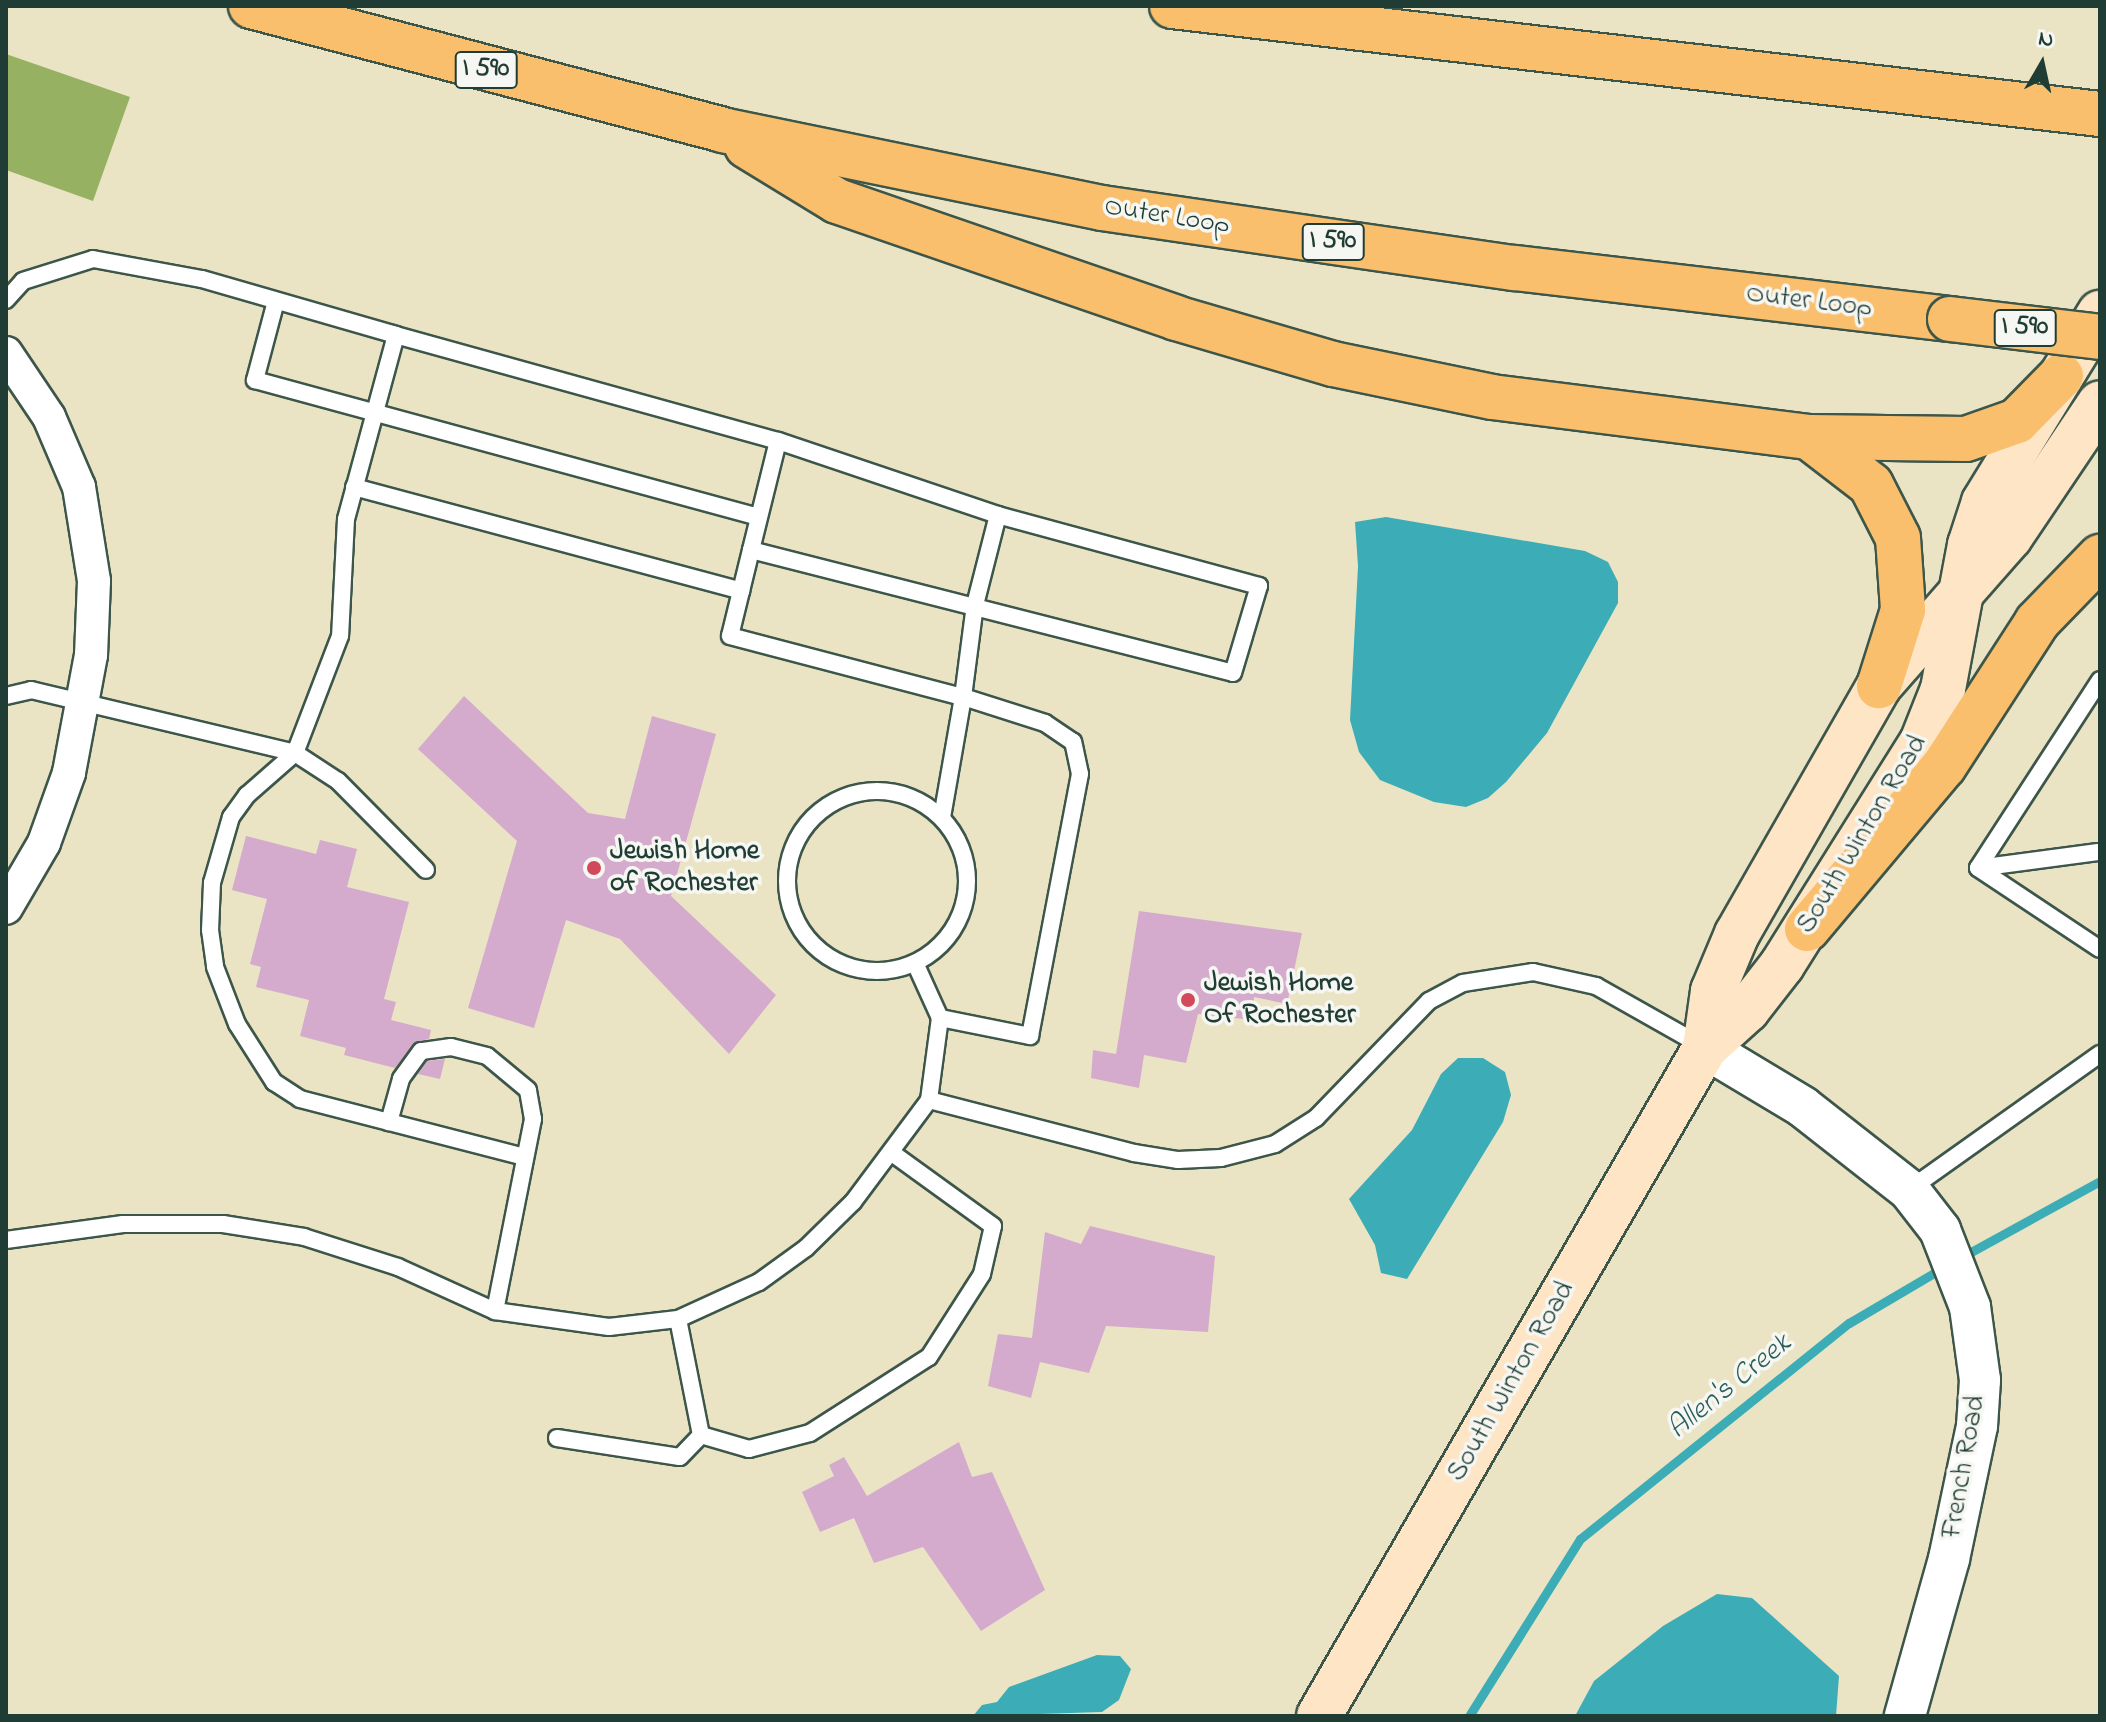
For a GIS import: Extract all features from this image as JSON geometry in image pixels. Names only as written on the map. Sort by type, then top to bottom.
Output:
[{"type":"highway","name":"Outer Loop","points":[[251,6],[722,130],[1102,208],[1515,268],[2100,337]]},
{"type":"highway","points":[[1172,6],[2091,113]]},
{"type":"highway","points":[[722,130],[837,201],[1254,342],[1492,397],[1809,437],[1980,437],[2017,421],[2061,376]]},
{"type":"highway","points":[[1809,437],[1871,485],[1899,542],[1903,610],[1894,654],[1879,686]]},
{"type":"highway","points":[[1807,929],[1944,766],[2037,622],[2100,557]]},
{"type":"main road","name":"South Winton Road","points":[[1319,1716],[1705,1048],[1747,1010],[1807,929],[1934,717],[1984,502],[2100,313]]},
{"type":"main road","name":"South Winton Road","points":[[1705,1048],[1713,991],[1737,934],[1879,686],[2034,505],[2100,403]]},
{"type":"street","points":[[6,353],[63,447],[88,527],[94,581],[82,704],[56,811],[9,895]]},
{"type":"street","name":"French Road","points":[[1705,1048],[1803,1107],[1917,1200],[1959,1272],[1978,1368],[1977,1426],[1949,1559],[1905,1716]]},
{"type":"lane","points":[[6,300],[23,281],[93,259],[202,279],[778,441],[998,515],[1259,586],[1233,673],[751,550]]},
{"type":"lane","points":[[276,301],[255,380],[759,517]]},
{"type":"lane","points":[[392,334],[396,335],[346,519],[340,636],[295,753],[247,795],[231,817],[212,883],[215,967],[237,1024],[274,1082],[300,1099],[525,1157]]},
{"type":"lane","points":[[778,441],[730,636],[963,697],[1045,723],[1073,742],[1080,774],[1030,1036],[940,1018]]},
{"type":"lane","points":[[354,487],[741,591]]},
{"type":"lane","points":[[942,817],[975,605],[998,515]]},
{"type":"lane","points":[[1978,868],[2100,680]]},
{"type":"lane","points":[[6,696],[31,690],[295,753],[338,781],[426,870]]},
{"type":"lane","points":[[888,791],[917,800],[942,817],[959,841],[967,869],[966,897],[957,925],[939,947],[915,963],[885,971],[855,968],[827,956],[805,935],[791,909],[789,864],[807,823],[830,803],[858,792],[888,791]]},
{"type":"lane","points":[[1978,868],[2099,851]]},
{"type":"lane","points":[[1978,868],[2100,949]]},
{"type":"lane","points":[[6,1240],[123,1224],[223,1224],[304,1237],[398,1267],[495,1311],[609,1327],[678,1319],[759,1282],[806,1248],[853,1202],[929,1100],[940,1018],[915,963]]},
{"type":"lane","points":[[929,1100],[1134,1153],[1178,1160],[1221,1158],[1275,1144],[1316,1118],[1429,1001],[1463,983],[1533,972],[1596,986],[1705,1048]]},
{"type":"lane","points":[[389,1122],[401,1079],[421,1051],[451,1047],[487,1056],[528,1090],[533,1119],[495,1311]]},
{"type":"lane","points":[[1917,1200],[2100,1054]]},
{"type":"lane","points":[[701,1435],[749,1449],[810,1433],[929,1357],[982,1274],[993,1226],[892,1153]]},
{"type":"lane","points":[[678,1319],[701,1435]]},
{"type":"lane","points":[[557,1438],[680,1457],[701,1435]]},
{"type":"green space","points":[[6,54],[130,97],[93,201],[6,170]]},
{"type":"water","points":[[1386,517],[1585,551],[1608,562],[1618,582],[1618,603],[1547,733],[1506,782],[1488,798],[1466,807],[1434,802],[1380,780],[1359,752],[1350,720],[1358,566],[1355,522]]},
{"type":"water","points":[[1458,1058],[1483,1058],[1505,1072],[1511,1095],[1503,1122],[1407,1279],[1381,1273],[1375,1245],[1349,1199],[1412,1130],[1441,1074]]},
{"type":"water","points":[[1717,1594],[1752,1598],[1839,1676],[1836,1716],[1575,1716],[1594,1681],[1663,1626]]},
{"type":"water","points":[[1097,1655],[1120,1656],[1131,1669],[1119,1700],[1102,1712],[973,1716],[982,1705],[997,1702],[1009,1687]]},
{"type":"building","name":"Jewish Home of Rochester","points":[[464,696],[588,813],[625,819],[652,716],[716,734],[671,896],[776,995],[729,1054],[620,939],[566,920],[534,1028],[468,1008],[517,841],[418,749]]},
{"type":"building","points":[[246,836],[316,854],[320,840],[357,849],[347,887],[409,902],[384,999],[396,1002],[391,1020],[431,1030],[429,1039],[415,1042],[395,1068],[344,1055],[346,1048],[300,1036],[309,1000],[256,987],[261,967],[250,964],[267,899],[232,890]]},
{"type":"building","name":"Jewish Home Of Rochester","points":[[1139,911],[1302,933],[1287,1004],[1254,997],[1253,1020],[1198,1014],[1186,1063],[1144,1055],[1139,1088],[1091,1078],[1093,1050],[1116,1054]]},
{"type":"building","points":[[445,1059],[440,1079],[418,1074],[427,1061]]},
{"type":"building","points":[[1090,1226],[1215,1256],[1208,1332],[1106,1326],[1089,1373],[1040,1362],[1031,1398],[988,1386],[998,1334],[1032,1338],[1045,1232],[1081,1244]]},
{"type":"building","points":[[959,1442],[972,1477],[992,1472],[1045,1590],[981,1631],[923,1547],[874,1563],[854,1518],[820,1532],[802,1492],[834,1476],[829,1465],[844,1457],[867,1496]]},
{"type":"waterway","name":"Allen's Creek","points":[[1960,1258],[2100,1181]]},
{"type":"waterway","name":"Allen's Creek","points":[[1469,1716],[1580,1539],[1849,1323],[1944,1267]]},
{"type":"place","name":"Jewish Home of Rochester","points":[[594,868]]},
{"type":"place","name":"Jewish Home Of Rochester","points":[[1188,1000]]}]
